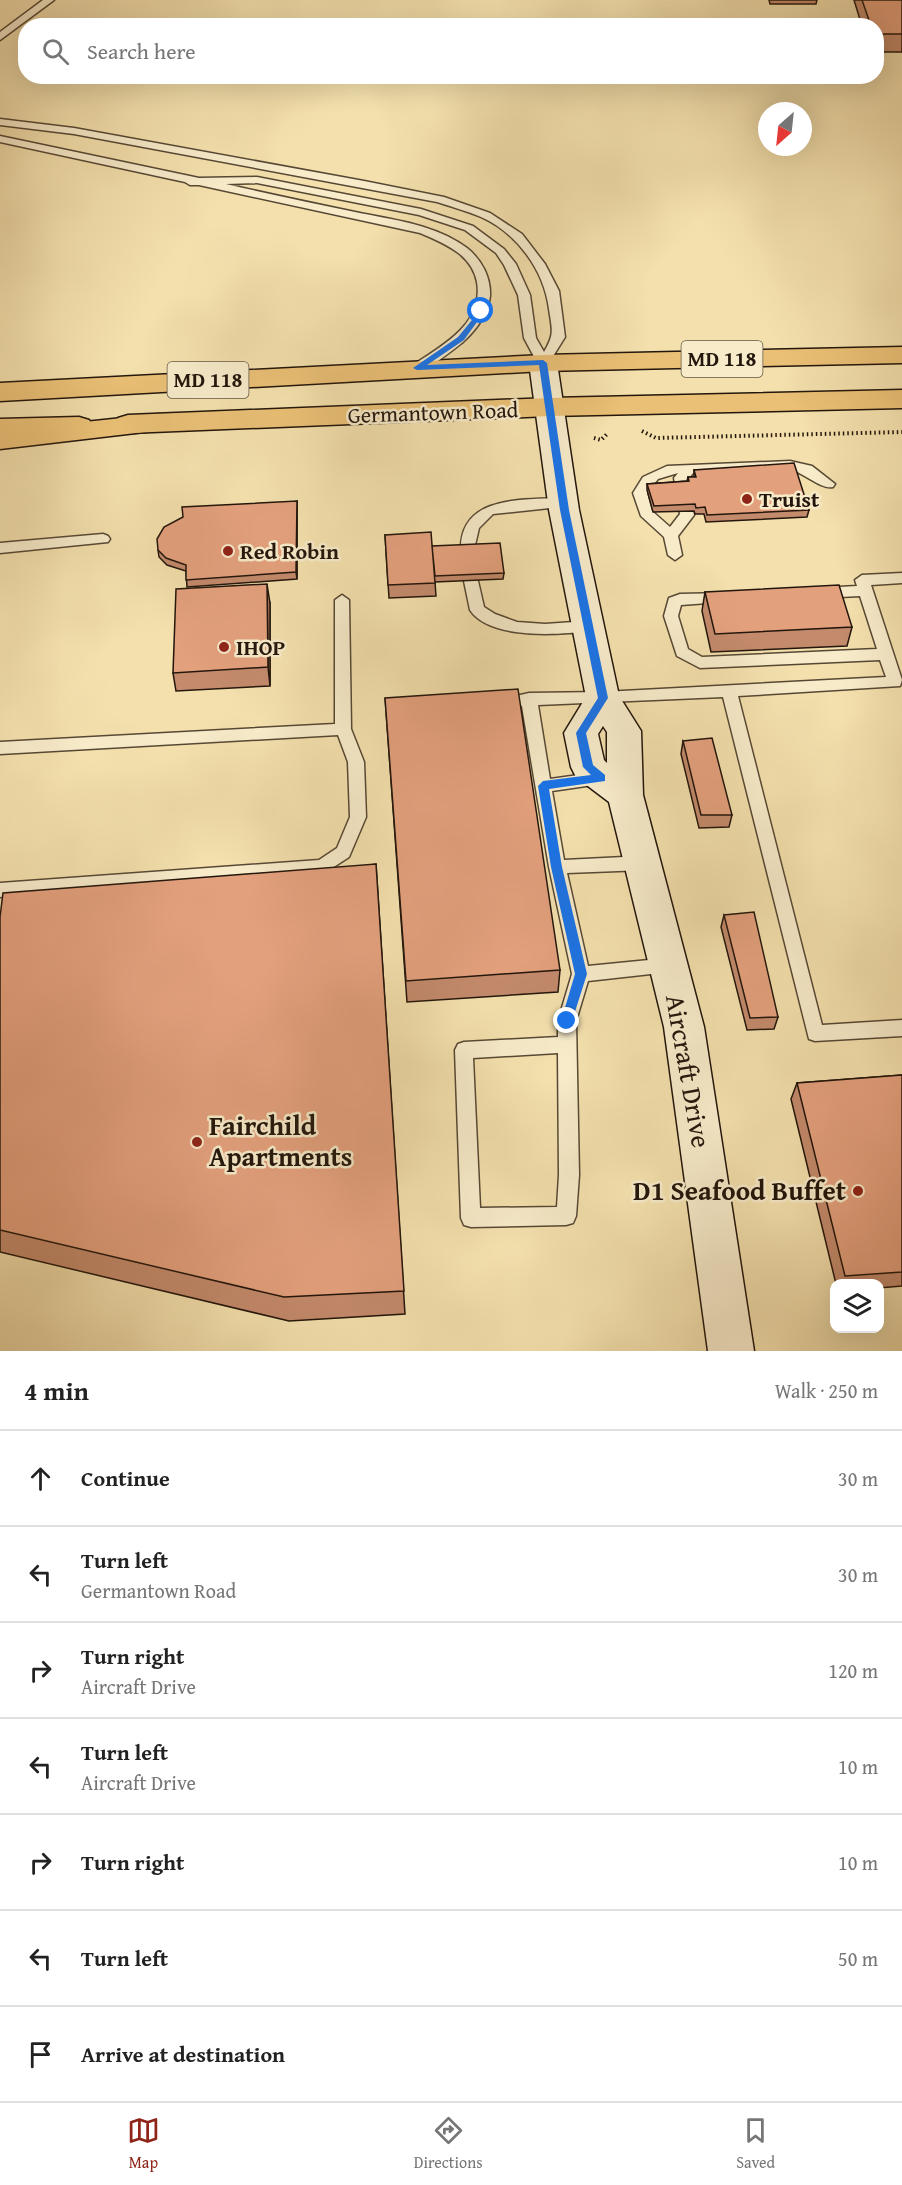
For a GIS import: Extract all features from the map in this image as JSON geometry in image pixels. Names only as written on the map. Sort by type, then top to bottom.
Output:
[{"type":"main road","name":"Germantown Road","points":[[0,392],[417,368],[902,355]]},
{"type":"main road","name":"Germantown Road","points":[[0,428],[550,407],[902,399]]},
{"type":"main road","points":[[0,440],[160,423]]},
{"type":"street","points":[[543,363],[564,503],[603,698]]},
{"type":"street","name":"Aircraft Drive","points":[[603,698],[581,733],[588,767],[613,786],[644,863],[669,965],[684,1027],[731,1351]]},
{"type":"lane","points":[[25,18],[49,0]]},
{"type":"lane","points":[[0,37],[18,23]]},
{"type":"lane","points":[[0,122],[74,131],[375,186],[440,199],[486,215],[518,236],[539,264],[553,291],[559,338],[543,363],[530,338],[524,295],[510,264],[500,251],[469,228],[421,212],[257,180],[190,182]]},
{"type":"lane","points":[[0,140],[423,230],[447,241],[471,257],[484,279],[486,294],[481,311],[461,338],[417,368]]},
{"type":"lane","points":[[671,535],[646,513],[640,493],[647,479],[659,472],[690,468],[790,465],[807,469],[828,484]]},
{"type":"lane","points":[[667,484],[676,473],[690,468]]},
{"type":"lane","points":[[671,535],[687,515],[681,478],[690,468]]},
{"type":"lane","points":[[468,551],[466,542],[476,521],[489,510],[564,503]]},
{"type":"lane","points":[[671,505],[671,535],[675,555]]},
{"type":"lane","points":[[0,548],[104,539]]},
{"type":"lane","points":[[507,700],[603,698],[895,682],[862,580],[902,578]]},
{"type":"lane","points":[[471,581],[477,610],[509,626],[530,630],[588,626]]},
{"type":"lane","points":[[808,593],[866,591]]},
{"type":"lane","points":[[738,596],[680,599],[674,602],[671,616],[685,655],[700,663],[709,664],[886,654]]},
{"type":"lane","points":[[0,890],[322,867],[343,852],[358,817],[356,762],[343,729],[342,600]]},
{"type":"lane","points":[[729,691],[815,1033],[902,1028]]},
{"type":"lane","points":[[529,699],[557,867],[581,974],[567,1021],[569,1174],[566,1216],[471,1218],[464,1050],[567,1045]]},
{"type":"lane","points":[[0,748],[343,729]]},
{"type":"lane","points":[[543,786],[613,786]]},
{"type":"lane","points":[[557,867],[644,863]]},
{"type":"lane","points":[[581,974],[669,965]]},
{"type":"path","points":[[636,428],[656,438],[902,432]]},
{"type":"path","points":[[594,438],[601,440],[611,432]]},
{"type":"building","points":[[862,0],[902,0],[902,34],[884,34],[884,18],[868,18]]},
{"type":"building","name":"Truist","points":[[794,463],[809,510],[707,515],[705,507],[696,508],[695,504],[654,506],[647,484],[689,481],[688,477],[696,477],[694,470]]},
{"type":"building","name":"Red Robin","points":[[297,501],[296,572],[186,580],[186,565],[166,558],[158,550],[157,539],[164,527],[183,517],[182,507]]},
{"type":"building","points":[[431,532],[435,583],[388,585],[385,535]]},
{"type":"building","points":[[500,543],[504,573],[435,576],[432,546]]},
{"type":"building","name":"IHOP","points":[[267,584],[268,667],[173,673],[176,589]]},
{"type":"building","points":[[839,585],[852,627],[715,634],[705,592]]},
{"type":"building","points":[[518,689],[560,970],[406,981],[385,698]]},
{"type":"building","points":[[712,738],[732,815],[701,815],[683,741]]},
{"type":"building","name":"Fairchild Apartments","points":[[376,864],[404,1291],[284,1297],[0,1230],[0,917],[3,893]]},
{"type":"building","points":[[754,912],[778,1017],[750,1018],[724,915]]},
{"type":"building","name":"D1 Seafood Buffet","points":[[902,1075],[902,1272],[845,1276],[797,1083]]},
{"type":"place","name":"Truist","points":[[747,499]]},
{"type":"place","name":"Red Robin","points":[[228,551]]},
{"type":"place","name":"IHOP","points":[[224,647]]},
{"type":"place","name":"Fairchild Apartments","points":[[197,1142]]},
{"type":"place","name":"D1 Seafood Buffet","points":[[858,1191]]},
{"type":"route","points":[[481,311],[461,338],[417,368],[543,363],[564,510],[603,698],[581,733],[588,767],[601,778],[543,786],[557,867],[581,974],[567,1021]]}]
